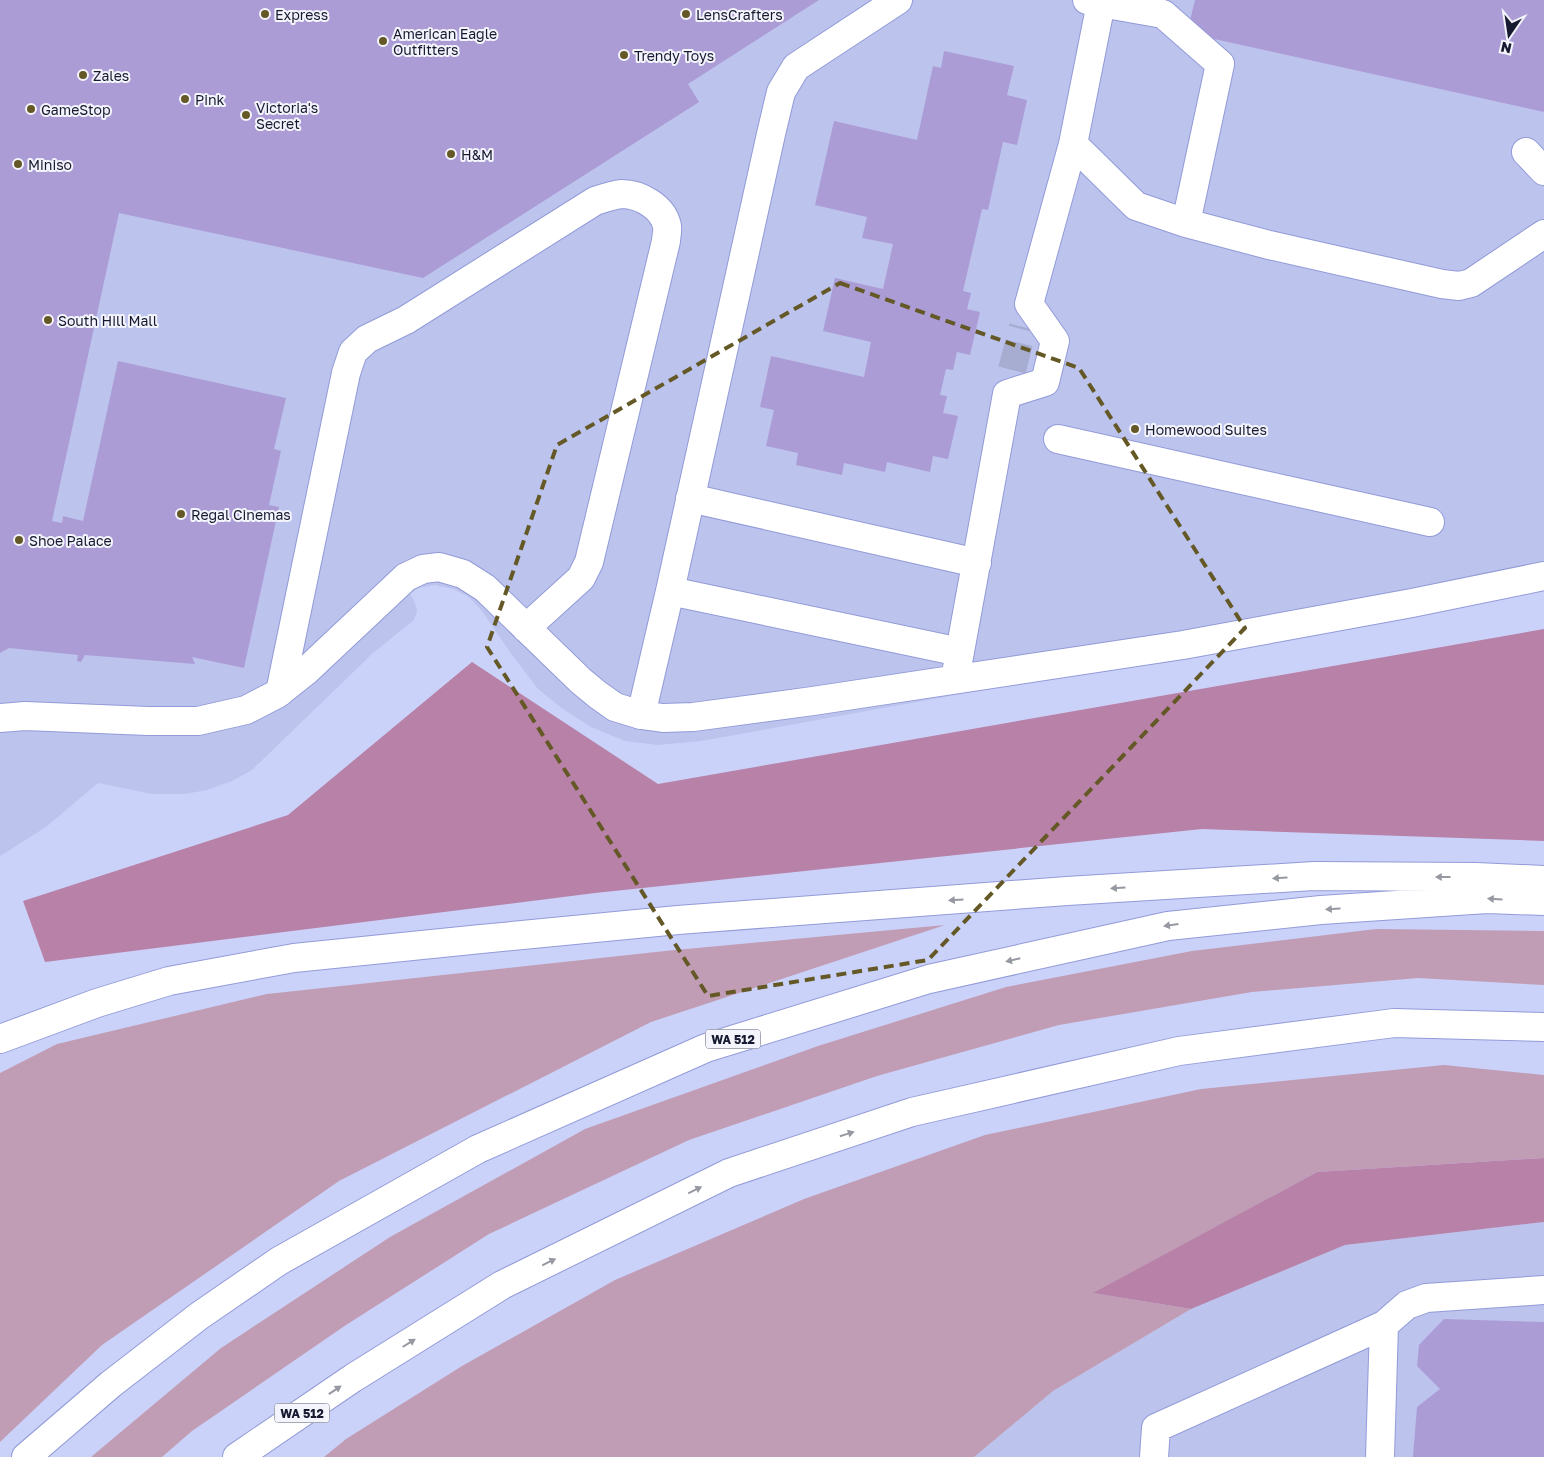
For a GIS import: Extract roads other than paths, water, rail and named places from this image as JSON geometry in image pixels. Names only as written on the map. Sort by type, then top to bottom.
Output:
[{"type":"main road","points":[[640,715],[670,591],[781,92],[796,67],[898,0]]},
{"type":"main road","points":[[955,679],[1010,382],[1045,382],[1055,341],[1026,315],[1073,144],[1094,1],[1163,14],[1220,64],[1186,224]]},
{"type":"main road","points":[[1073,144],[1136,206],[1186,224],[1442,284],[1460,286],[1471,283],[1544,234]]},
{"type":"main road","points":[[280,692],[344,382],[353,352],[367,339],[406,320],[595,201],[609,196],[624,194],[640,198],[658,209],[666,226],[666,241],[589,562],[581,578],[526,628]]},
{"type":"main road","points":[[1058,439],[1430,522]]},
{"type":"main road","points":[[690,498],[977,563]]},
{"type":"main road","points":[[0,718],[25,716],[198,721],[246,710],[280,692],[306,671],[406,577],[423,569],[439,567],[463,574],[485,588],[581,681],[615,707],[640,715],[663,718],[693,717],[1183,645],[1412,603],[1544,576]]},
{"type":"main road","points":[[670,591],[960,652]]},
{"type":"main road","points":[[0,1039],[97,1003],[169,981],[294,958],[708,918],[1067,891],[1314,876],[1476,877],[1544,880]]},
{"type":"main road","name":"WA 512","points":[[26,1457],[111,1384],[199,1316],[279,1261],[478,1149],[706,1048],[928,979],[1168,926],[1321,910],[1487,899],[1544,902]]},
{"type":"main road","name":"WA 512","points":[[236,1457],[353,1378],[502,1285],[729,1173],[903,1115],[1179,1051],[1394,1023],[1544,1026]]},
{"type":"main road","points":[[1154,1457],[1156,1428],[1384,1325],[1407,1305],[1426,1298],[1544,1290]]},
{"type":"main road","points":[[1380,1457],[1384,1325]]},
{"type":"tunnel","points":[[1012,370],[1023,327]]},
{"type":"place","name":"Express","points":[[265,14]]},
{"type":"place","name":"LensCrafters","points":[[686,14]]},
{"type":"place","name":"American Eagle Outfitters","points":[[383,41]]},
{"type":"place","name":"Trendy Toys","points":[[624,55]]},
{"type":"place","name":"Zales","points":[[83,75]]},
{"type":"place","name":"Pink","points":[[185,99]]},
{"type":"place","name":"GameStop","points":[[31,109]]},
{"type":"place","name":"Victoria's Secret","points":[[246,115]]},
{"type":"place","name":"H&M","points":[[451,154]]},
{"type":"place","name":"Miniso","points":[[18,164]]},
{"type":"place","name":"South Hill Mall","points":[[48,320]]},
{"type":"place","name":"Homewood Suites","points":[[1135,429]]},
{"type":"place","name":"Regal Cinemas","points":[[181,514]]},
{"type":"place","name":"Shoe Palace","points":[[19,540]]}]
